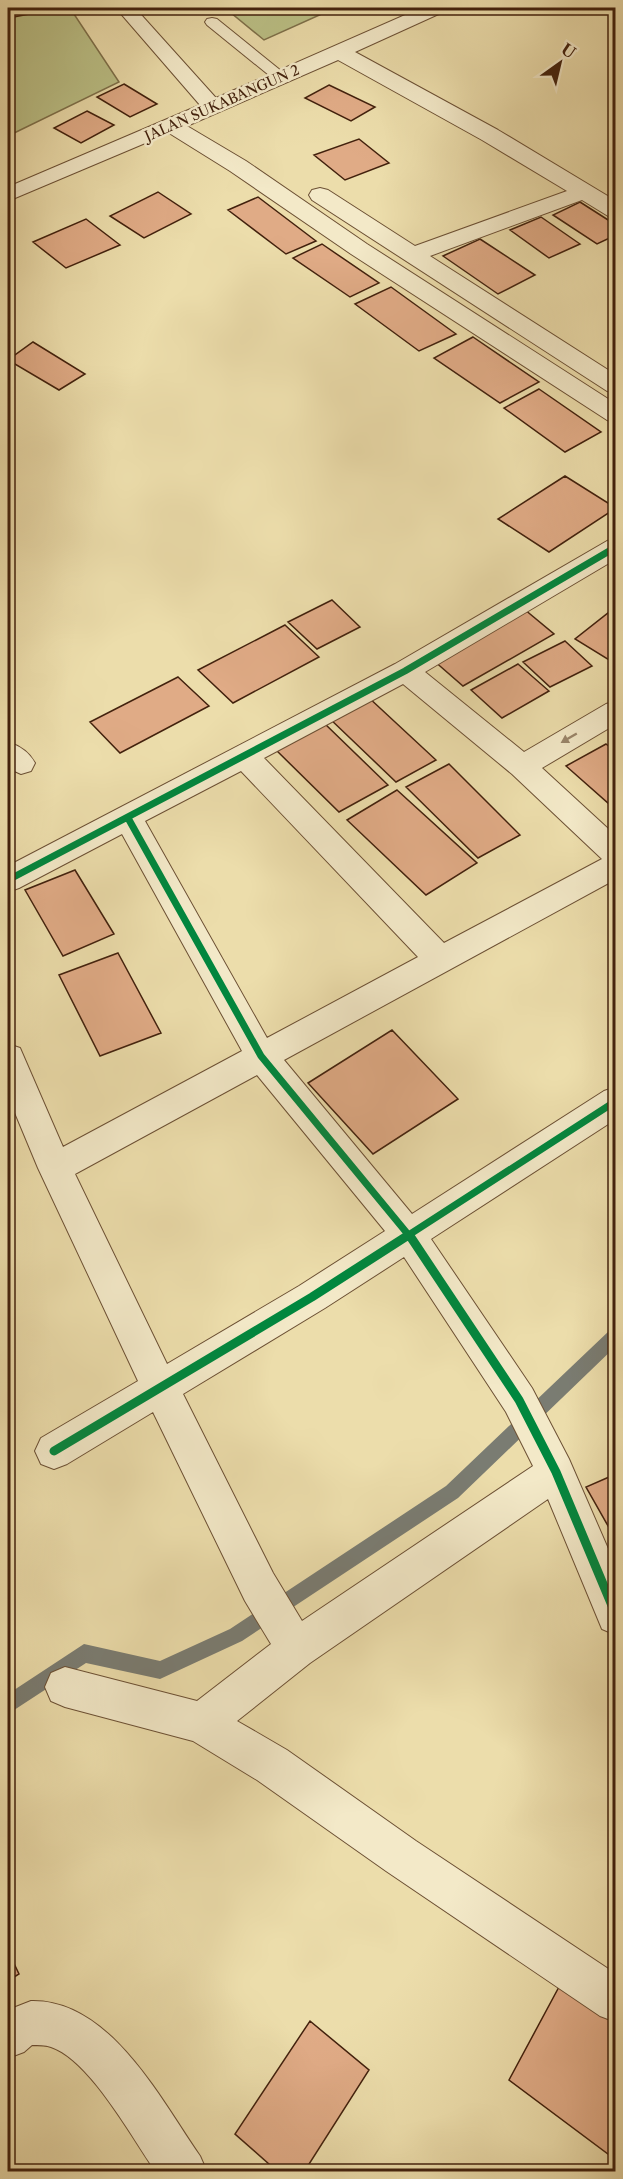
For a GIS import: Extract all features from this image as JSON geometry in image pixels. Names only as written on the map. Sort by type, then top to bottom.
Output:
[{"type":"street","points":[[125,8],[203,111],[412,255],[615,386]]},
{"type":"street","name":"JALAN SUKABANGUN 2","points":[[8,195],[436,8]]},
{"type":"street","points":[[339,52],[490,135],[615,211]]},
{"type":"street","points":[[171,125],[238,166],[359,249],[615,415]]},
{"type":"street","points":[[412,255],[584,192]]},
{"type":"street","points":[[8,880],[405,671],[615,547]]},
{"type":"street","points":[[405,671],[522,766],[615,854]]},
{"type":"street","points":[[522,766],[615,711]]},
{"type":"street","points":[[244,756],[440,959]]},
{"type":"street","points":[[128,818],[261,1056],[409,1235],[519,1400],[549,1459],[615,1615]]},
{"type":"street","points":[[55,1168],[615,865]]},
{"type":"street","points":[[8,1058],[55,1168],[160,1387],[259,1587],[290,1639]]},
{"type":"street","points":[[54,1451],[312,1297],[615,1101]]},
{"type":"street","points":[[202,1723],[290,1639],[549,1459]]},
{"type":"street","points":[[65,1687],[202,1723],[273,1765],[401,1856],[615,2000]]},
{"type":"street","points":[[8,2036],[16,2027],[39,2021],[60,2026],[80,2038],[102,2056],[184,2172]]},
{"type":"lane","points":[[212,22],[280,77]]},
{"type":"green space","points":[[8,8],[70,8],[119,82],[8,136]]},
{"type":"green space","points":[[225,8],[335,8],[264,40]]},
{"type":"building","points":[[8,8],[37,8],[40,12],[8,18]]},
{"type":"building","points":[[124,84],[157,104],[130,117],[97,97]]},
{"type":"building","points":[[329,85],[375,107],[351,121],[305,98]]},
{"type":"building","points":[[87,111],[114,125],[81,143],[54,128]]},
{"type":"building","points":[[359,139],[389,163],[345,180],[314,155]]},
{"type":"building","points":[[158,192],[191,214],[144,238],[110,216]]},
{"type":"building","points":[[258,197],[316,241],[286,254],[228,210]]},
{"type":"building","points":[[580,202],[616,225],[616,235],[597,244],[553,215]]},
{"type":"building","points":[[541,217],[580,244],[549,258],[510,230]]},
{"type":"building","points":[[86,219],[120,245],[66,268],[33,242]]},
{"type":"building","points":[[480,239],[535,275],[498,294],[443,256]]},
{"type":"building","points":[[322,244],[379,283],[350,297],[293,258]]},
{"type":"building","points":[[391,287],[456,334],[419,351],[355,304]]},
{"type":"building","points":[[473,337],[539,382],[500,403],[434,358]]},
{"type":"building","points":[[33,342],[85,374],[59,390],[8,360]]},
{"type":"building","points":[[539,389],[601,432],[565,452],[504,408]]},
{"type":"building","points":[[565,476],[616,508],[549,552],[498,519]]},
{"type":"building","points":[[332,600],[360,627],[317,649],[288,622]]},
{"type":"building","points":[[524,609],[554,634],[463,686],[433,660]]},
{"type":"building","points":[[608,613],[616,617],[614,663],[575,639]]},
{"type":"building","points":[[285,625],[319,657],[233,703],[198,670]]},
{"type":"building","points":[[565,641],[592,666],[550,687],[523,662]]},
{"type":"building","points":[[518,664],[549,691],[502,718],[471,690]]},
{"type":"building","points":[[178,677],[209,706],[120,753],[90,722]]},
{"type":"building","points":[[367,696],[436,760],[396,782],[328,717]]},
{"type":"building","points":[[324,723],[388,785],[339,812],[275,749]]},
{"type":"building","points":[[606,744],[616,752],[616,799],[608,803],[566,766]]},
{"type":"building","points":[[449,764],[520,835],[478,858],[406,787]]},
{"type":"building","points":[[397,790],[477,863],[426,895],[347,820]]},
{"type":"building","points":[[75,870],[114,934],[63,956],[25,890]]},
{"type":"building","points":[[118,953],[161,1033],[100,1056],[59,975]]},
{"type":"building","points":[[392,1030],[458,1099],[373,1154],[308,1083]]},
{"type":"building","points":[[616,1474],[616,1540],[586,1487]]},
{"type":"building","points":[[8,1951],[19,1974],[8,1981]]},
{"type":"building","points":[[560,1985],[616,2025],[616,2160],[509,2080]]},
{"type":"building","points":[[310,2021],[369,2070],[304,2172],[278,2172],[235,2134]]},
{"type":"waterway","points":[[8,1705],[84,1653],[160,1670],[236,1635],[452,1492],[616,1335]]},
{"type":"cycle path","points":[[8,880],[405,671],[616,547]]},
{"type":"cycle path","points":[[128,818],[261,1056],[409,1235],[519,1400],[556,1472],[616,1615]]},
{"type":"cycle path","points":[[54,1451],[312,1297],[616,1101]]}]
